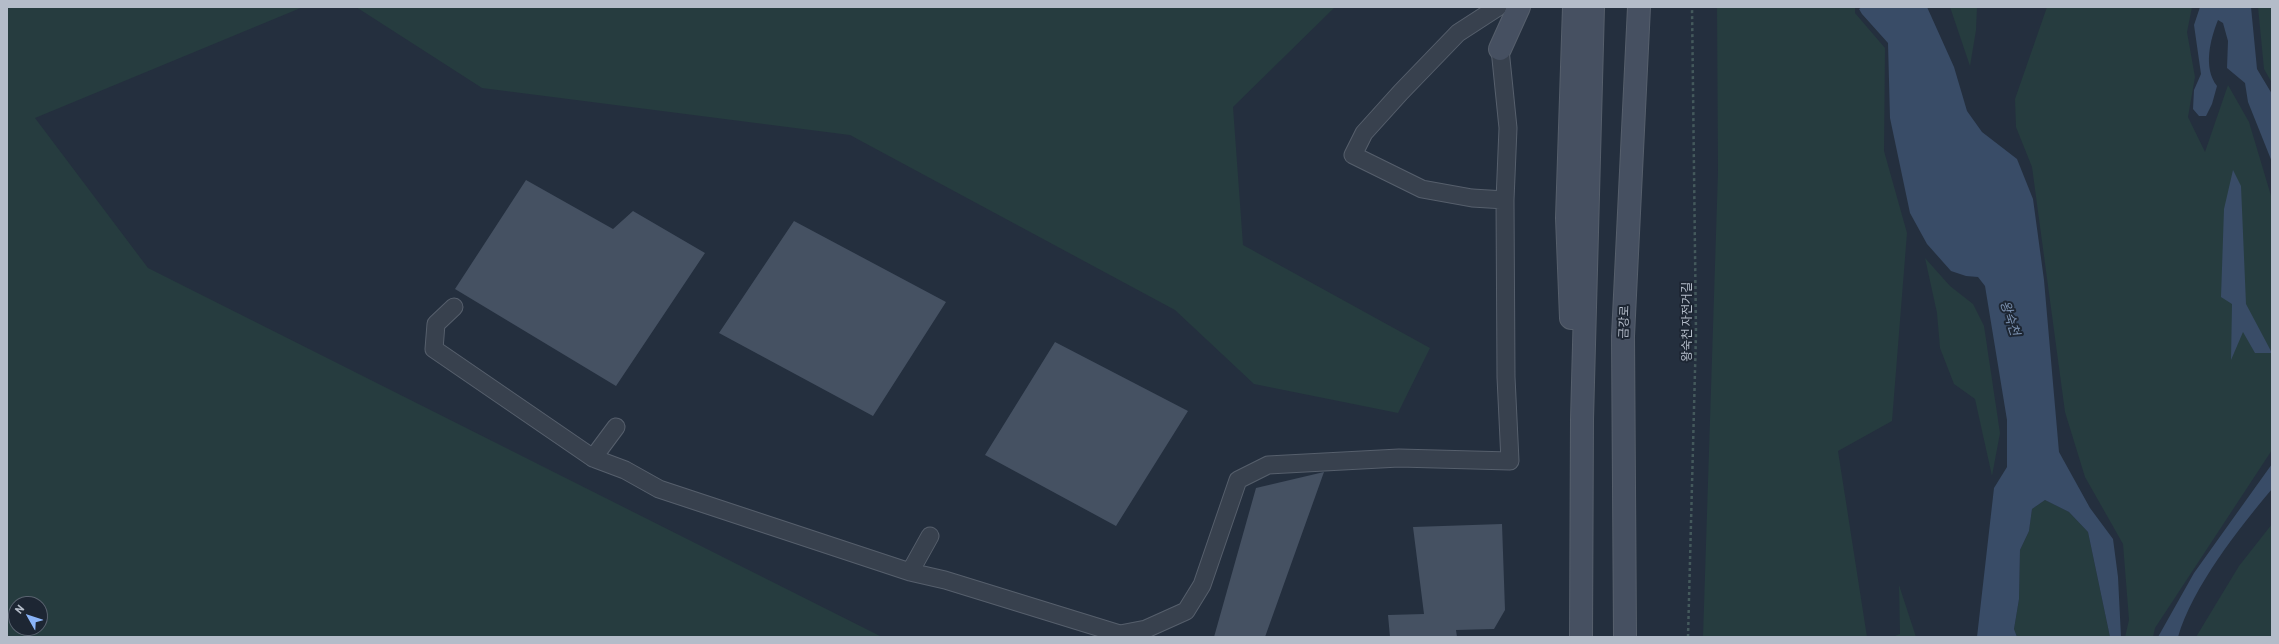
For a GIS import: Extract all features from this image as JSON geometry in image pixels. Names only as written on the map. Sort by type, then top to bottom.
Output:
[{"type":"main road","points":[[1500,49],[1519,7]]},
{"type":"main road","points":[[1574,7],[1567,218],[1580,522]]},
{"type":"main road","points":[[1581,637],[1580,522],[1593,7]]},
{"type":"main road","name":"금강로","points":[[1625,637],[1623,336],[1639,7]]},
{"type":"lane","points":[[1498,7],[1458,33],[1401,92],[1364,134],[1353,154],[1422,189],[1472,198],[1505,200]]},
{"type":"lane","points":[[454,307],[436,324],[434,349],[593,458],[625,470],[659,489],[910,572],[945,580],[1120,634],[1146,629],[1186,611],[1202,585],[1238,480],[1268,465],[1398,458],[1510,461],[1506,377],[1505,200],[1508,128],[1500,49]]},
{"type":"lane","points":[[593,458],[616,427]]},
{"type":"lane","points":[[910,572],[930,536]]},
{"type":"path","name":"왕숙천 자전거길","points":[[1688,637],[1696,333],[1692,7]]},
{"type":"green space","points":[[7,7],[303,7],[35,118],[148,268],[882,637],[7,637]]},
{"type":"green space","points":[[356,7],[1335,7],[1233,107],[1243,245],[1430,348],[1398,413],[1254,384],[1175,310],[850,135],[482,88]]},
{"type":"green space","points":[[1717,7],[1855,7],[1855,13],[1885,48],[1884,151],[1907,233],[1892,421],[1838,451],[1867,637],[1703,637],[1718,172]]},
{"type":"green space","points":[[1950,7],[1977,7],[1976,30],[1970,66]]},
{"type":"green space","points":[[2047,7],[2192,7],[2187,32],[2195,77],[2188,117],[2205,152],[2228,85],[2249,122],[2272,199],[2272,450],[2155,628],[2153,637],[2125,637],[2129,620],[2123,544],[2085,477],[2065,412],[2032,167],[2016,127],[2015,99]]},
{"type":"green space","points":[[2258,7],[2272,7],[2272,83],[2264,69]]},
{"type":"green space","points":[[1925,258],[1950,286],[1973,304],[1984,326],[2000,433],[1992,476],[1975,399],[1954,384],[1940,348],[1937,313]]},
{"type":"green space","points":[[2045,500],[2069,512],[2088,532],[2110,637],[2017,637],[2014,629],[2019,599],[2020,550],[2029,531],[2032,509]]},
{"type":"green space","points":[[2272,524],[2272,637],[2196,637],[2239,566]]},
{"type":"green space","points":[[1899,585],[1916,637],[1892,637],[1900,634]]},
{"type":"water","name":"왕숙천","points":[[1862,7],[1927,7],[1954,67],[1967,111],[1982,132],[2017,159],[2033,199],[2044,280],[2059,452],[2090,508],[2113,539],[2118,577],[2121,637],[2110,637],[2088,532],[2069,512],[2045,500],[2032,509],[2029,531],[2020,550],[2019,599],[2014,629],[2017,637],[1977,637],[1994,488],[2007,467],[2007,420],[1985,286],[1978,277],[1966,276],[1951,271],[1927,244],[1910,213],[1890,118],[1888,43],[1862,14],[1859,9]]},
{"type":"water","points":[[2200,7],[2251,7],[2257,69],[2272,94],[2272,162],[2248,102],[2245,83],[2227,68],[2228,41],[2223,23],[2218,20],[2212,36],[2209,54],[2210,71],[2217,86],[2212,104],[2206,116],[2199,116],[2193,109],[2194,90],[2201,74],[2194,25]]},
{"type":"water","points":[[2233,170],[2241,186],[2246,304],[2272,353],[2255,353],[2243,332],[2231,360],[2232,304],[2221,297],[2224,209]]},
{"type":"water","points":[[2272,464],[2272,489],[2231,540],[2205,579],[2185,618],[2178,637],[2158,637],[2194,573]]},
{"type":"building","points":[[526,180],[613,229],[633,211],[705,253],[616,386],[455,289]]},
{"type":"building","points":[[794,221],[946,302],[873,416],[719,333]]},
{"type":"building","points":[[1055,342],[1188,411],[1116,526],[985,455]]},
{"type":"building","points":[[1324,472],[1265,637],[1214,637],[1256,488]]},
{"type":"building","points":[[1502,524],[1505,610],[1494,629],[1456,630],[1457,637],[1390,637],[1388,615],[1424,614],[1413,527]]}]
